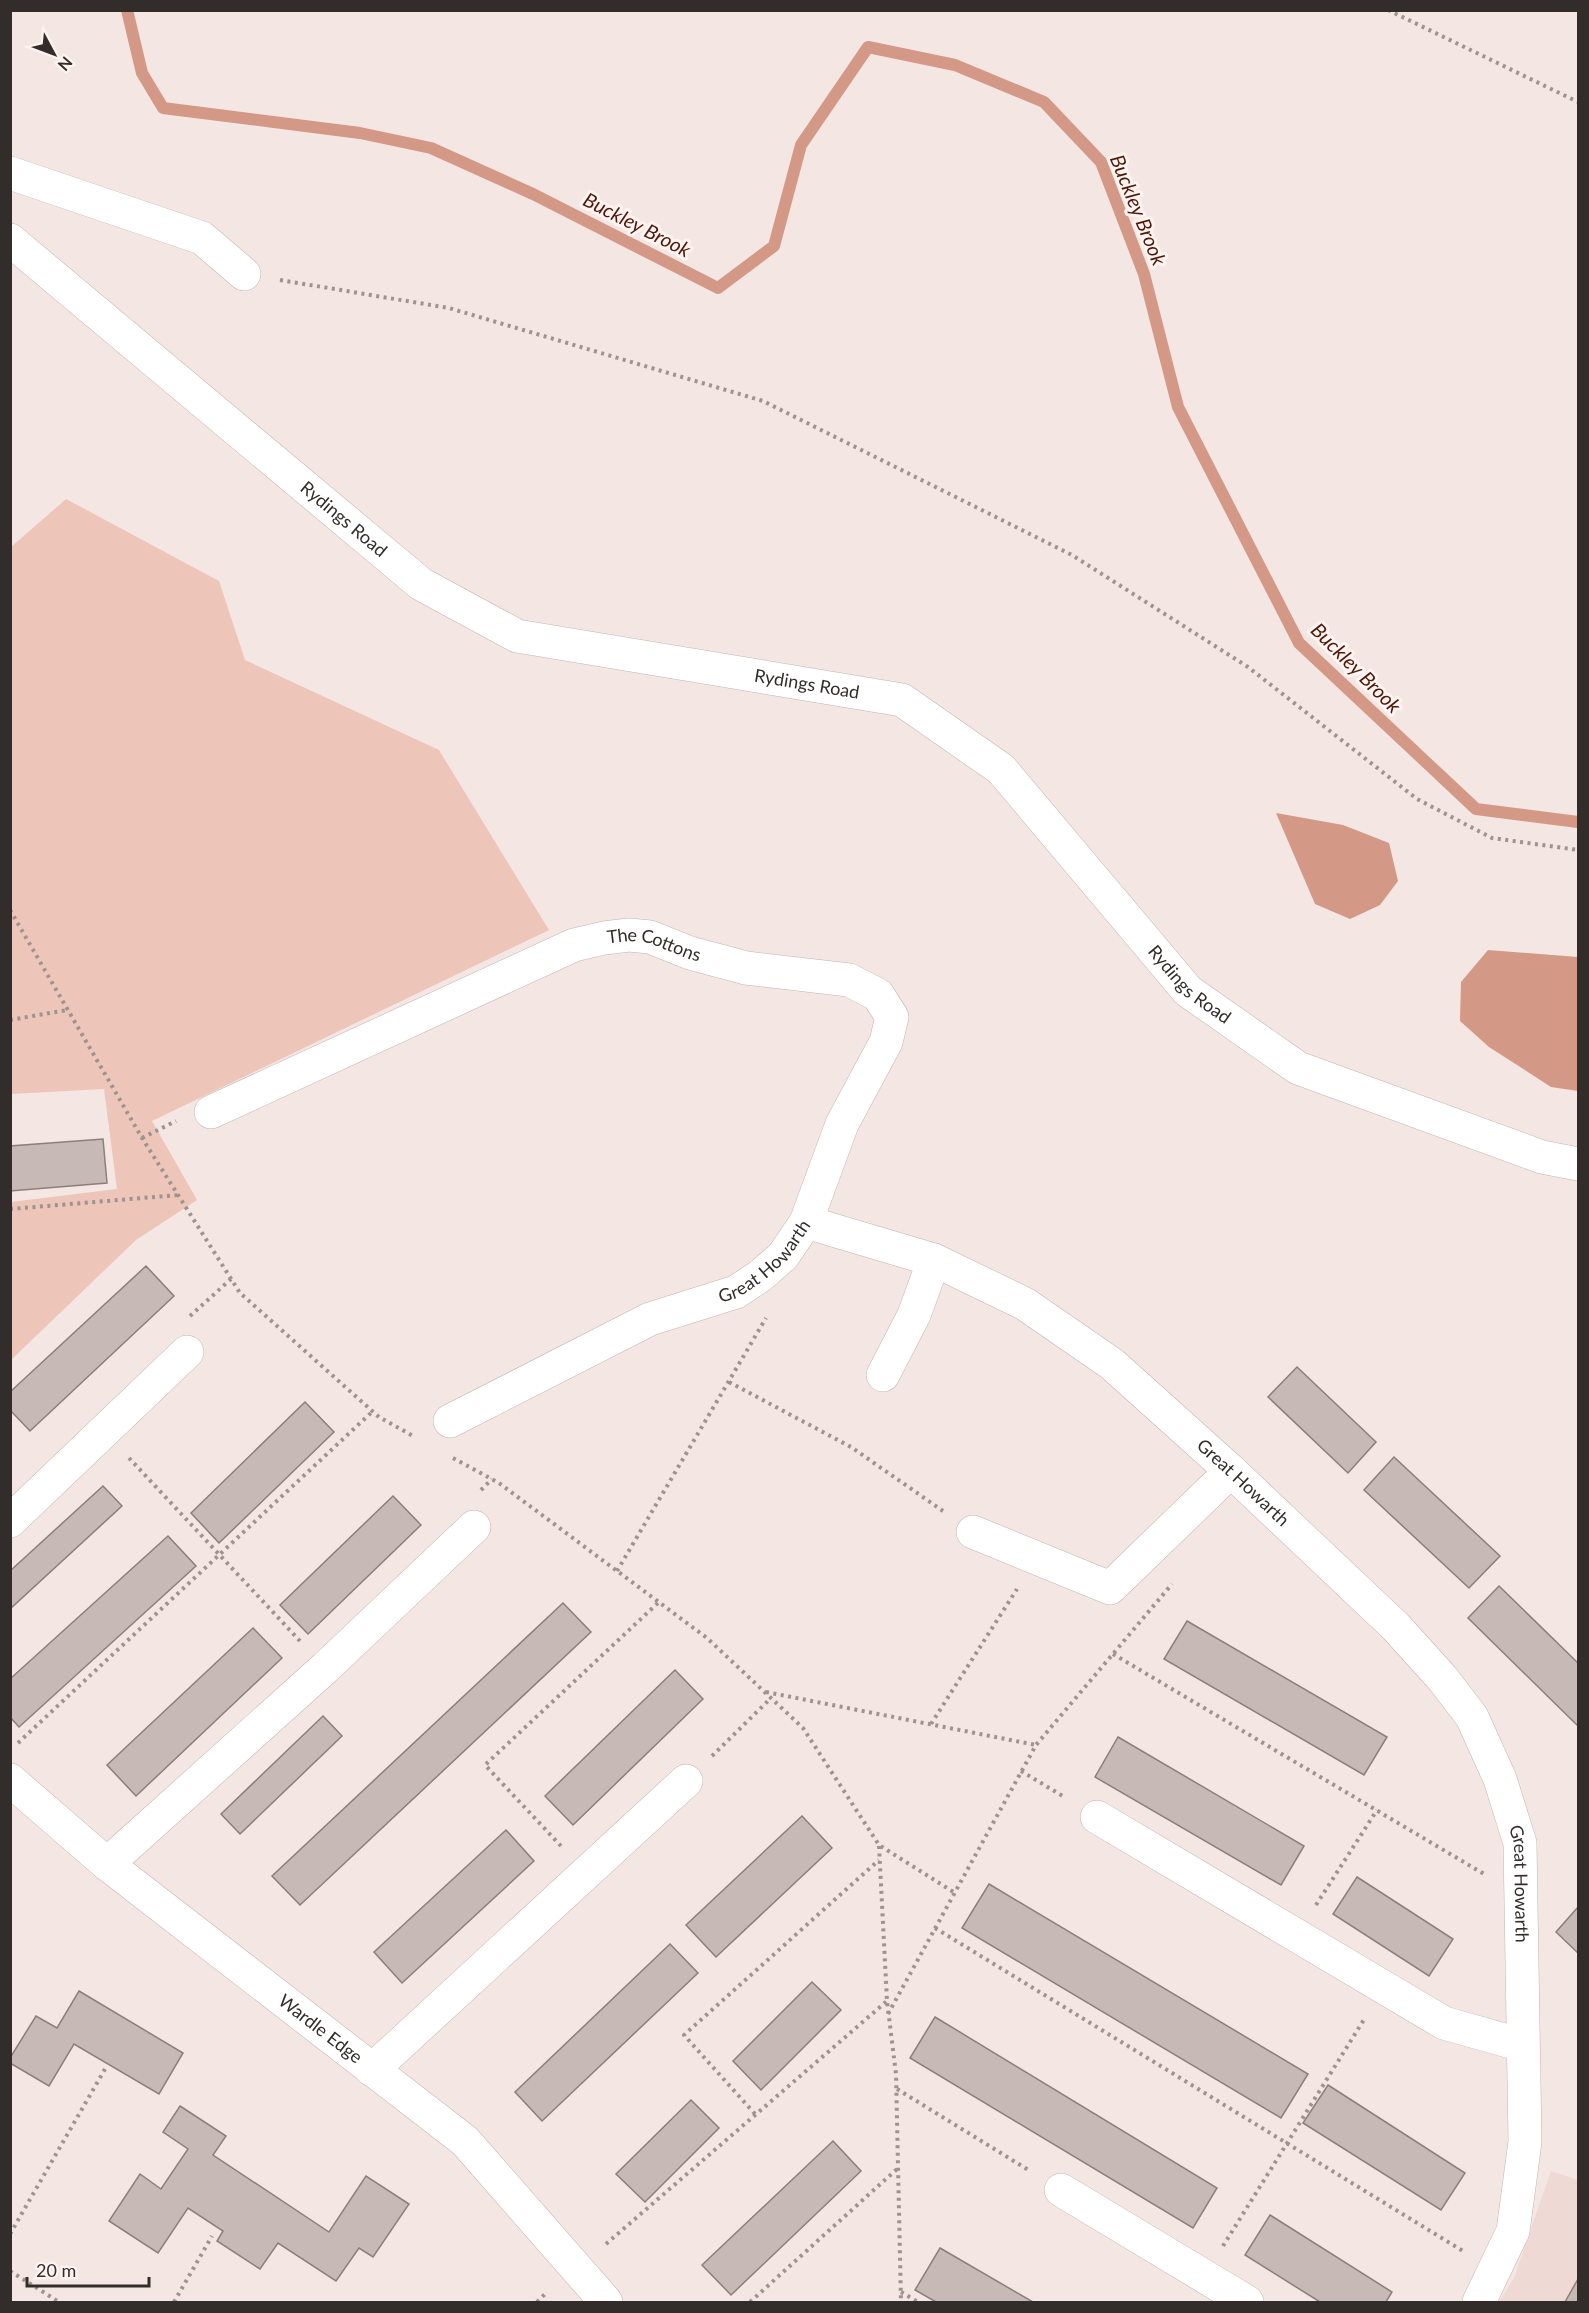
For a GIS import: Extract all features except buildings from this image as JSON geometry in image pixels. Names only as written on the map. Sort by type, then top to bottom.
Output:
[{"type":"street","points":[[10,173],[202,238],[244,274]]},
{"type":"street","name":"Rydings Road","points":[[10,240],[421,584],[517,636],[902,700],[1001,769],[1188,991],[1298,1068],[1542,1157],[1578,1164]]},
{"type":"street","name":"The Cottons","points":[[211,1112],[574,945],[629,935],[650,937],[690,953],[746,968],[849,980],[878,995],[892,1017],[886,1042],[842,1124],[806,1222]]},
{"type":"street","name":"Great Howarth","points":[[450,1420],[650,1319],[736,1292],[760,1276],[783,1256],[806,1222],[934,1260],[1025,1304],[1113,1364],[1231,1471],[1395,1627],[1443,1679],[1472,1717],[1500,1779],[1520,1843],[1525,2142],[1513,2231],[1479,2302]]},
{"type":"street","points":[[883,1375],[914,1316],[934,1260]]},
{"type":"street","points":[[10,1521],[187,1352]]},
{"type":"street","points":[[973,1532],[1110,1588],[1231,1471]]},
{"type":"street","points":[[107,1864],[325,1668],[474,1527]]},
{"type":"street","name":"Wardle Edge","points":[[10,1780],[107,1864],[465,2141],[606,2302]]},
{"type":"street","points":[[372,2070],[686,1781]]},
{"type":"street","points":[[1097,1816],[1444,2023],[1522,2045]]},
{"type":"street","points":[[1061,2190],[1247,2302]]},
{"type":"path","points":[[1388,10],[1578,102]]},
{"type":"path","points":[[244,274],[449,308],[763,401],[1072,555],[1248,667],[1417,798],[1492,838],[1578,850]]},
{"type":"path","points":[[10,1020],[67,1010]]},
{"type":"path","points":[[10,1209],[179,1196]]},
{"type":"path","points":[[617,1571],[766,1320],[760,1276]]},
{"type":"path","points":[[187,1352],[191,1314],[231,1280]]},
{"type":"path","points":[[729,1382],[851,1447],[973,1532]]},
{"type":"path","points":[[10,1750],[373,1412]]},
{"type":"path","points":[[105,1431],[218,1556],[325,1668]]},
{"type":"path","points":[[931,1724],[1037,1558]]},
{"type":"path","points":[[888,2014],[1036,1744],[1179,1576]]},
{"type":"path","points":[[586,1873],[485,1765],[659,1602]]},
{"type":"path","points":[[1113,1654],[1521,1895]]},
{"type":"path","points":[[764,1692],[1036,1744]]},
{"type":"path","points":[[686,1781],[771,1698]]},
{"type":"path","points":[[1021,1771],[1097,1816]]},
{"type":"path","points":[[1296,1935],[1377,1810]]},
{"type":"path","points":[[901,2302],[897,2090],[887,2001],[879,1845],[955,1893]]},
{"type":"path","points":[[755,2114],[684,2035],[880,1860]]},
{"type":"path","points":[[935,1928],[1495,2270]]},
{"type":"path","points":[[1204,2276],[1385,1987]]},
{"type":"path","points":[[576,2269],[887,2001]]},
{"type":"path","points":[[10,2234],[105,2070]]},
{"type":"path","points":[[897,2090],[1061,2190]]},
{"type":"path","points":[[750,2302],[898,2168]]},
{"type":"path","points":[[174,2302],[212,2236]]},
{"type":"path","points":[[10,2271],[59,2302]]},
{"type":"path","points":[[900,2292],[918,2302]]},
{"type":"shaded area","points":[[66,499],[219,581],[245,660],[439,750],[549,930],[152,1121],[197,1200],[136,1240],[11,1360],[11,1202],[117,1189],[104,1089],[11,1094],[11,547]]},
{"type":"shaded area","points":[[1276,813],[1343,825],[1389,843],[1398,881],[1380,905],[1350,919],[1315,904]]},
{"type":"shaded area","points":[[1488,950],[1578,957],[1578,1091],[1551,1087],[1489,1047],[1460,1021],[1461,982]]},
{"type":"shaded area","points":[[1551,2171],[1578,2180],[1578,2302],[1499,2302],[1514,2278]]},
{"type":"waterway","name":"Buckley Brook","points":[[127,10],[142,73],[163,108],[360,133],[431,148],[533,194],[718,288],[774,246],[801,145],[868,47],[955,65],[1044,102],[1101,162],[1144,274],[1178,407],[1299,643],[1476,809],[1578,822]]}]
